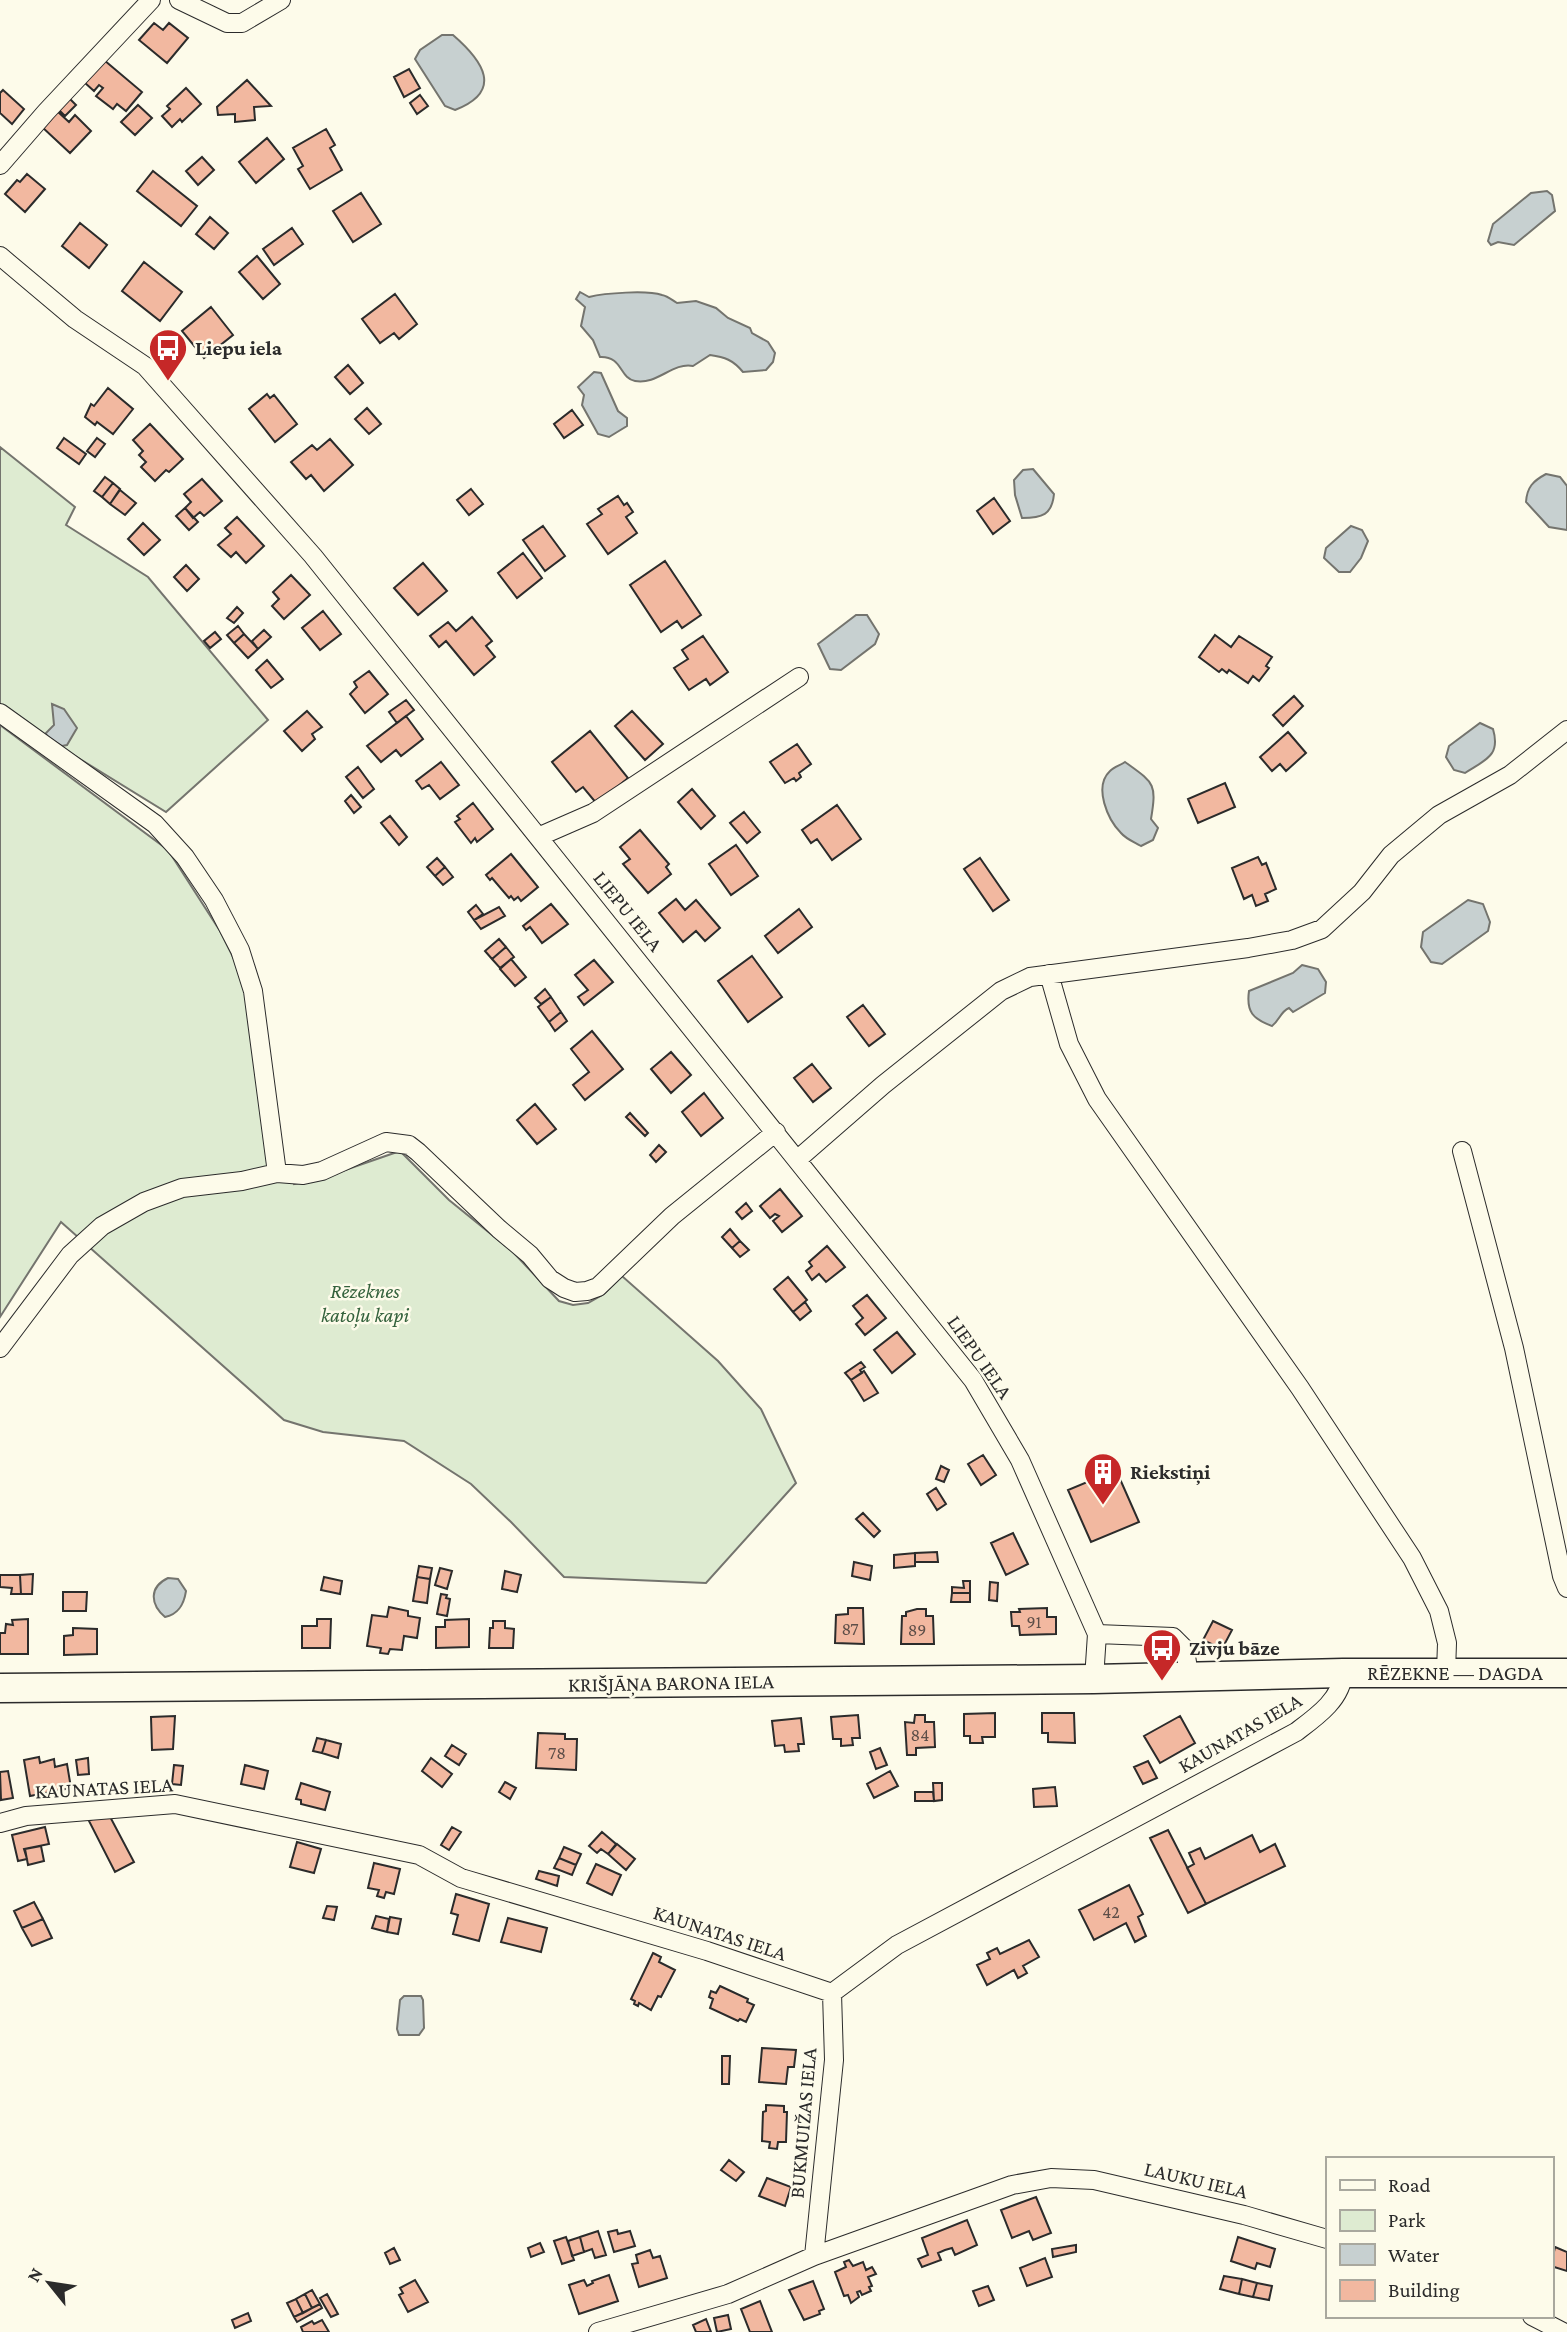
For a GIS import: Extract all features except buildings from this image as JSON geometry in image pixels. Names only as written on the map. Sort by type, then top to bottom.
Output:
[{"type":"main road","name":"RĒZEKNE — DAGDA","points":[[1343,1672],[1567,1673]]},
{"type":"main road","name":"KRIŠJĀŅA BARONA IELA","points":[[0,1688],[1094,1679],[1343,1672]]},
{"type":"street","points":[[0,165],[151,0]]},
{"type":"street","points":[[179,0],[227,23],[242,23],[281,0]]},
{"type":"street","name":"LIEPU IELA","points":[[0,256],[75,319],[145,366],[313,556],[973,1380],[1020,1460],[1097,1634],[1094,1679]]},
{"type":"street","points":[[538,837],[593,813],[799,677]]},
{"type":"street","points":[[0,713],[155,824],[185,857],[214,900],[240,950],[253,990],[277,1172]]},
{"type":"street","points":[[798,1159],[883,1085],[1001,991],[1030,977],[1248,948],[1292,940],[1322,929],[1362,892],[1391,855],[1439,815],[1510,775],[1567,730]]},
{"type":"street","points":[[1049,974],[1069,1044],[1097,1099],[1300,1388],[1417,1567],[1439,1611],[1447,1643],[1447,1672]]},
{"type":"street","points":[[0,1348],[70,1255],[103,1226],[144,1202],[182,1188],[242,1181],[277,1172],[303,1175],[322,1171],[386,1142],[409,1145],[530,1255],[550,1279],[575,1292],[587,1291],[598,1287],[673,1216],[776,1132]]},
{"type":"street","points":[[1462,1151],[1514,1348],[1562,1576],[1567,1588]]},
{"type":"street","points":[[1097,1634],[1173,1637],[1185,1649],[1189,1676]]},
{"type":"street","name":"KAUNATAS IELA","points":[[0,1824],[26,1816],[175,1804],[419,1855],[461,1878],[707,1951],[832,1993],[897,1945],[1296,1732],[1333,1699],[1340,1688],[1343,1672]]},
{"type":"street","name":"BUKMUIŽAS IELA","points":[[814,2256],[834,2060],[832,1993]]},
{"type":"street","name":"LAUKU IELA","points":[[814,2256],[1012,2185],[1051,2178],[1094,2179],[1244,2215],[1326,2239]]},
{"type":"street","points":[[598,2332],[729,2294],[814,2256]]},
{"type":"street","points":[[1536,2318],[1563,2332]]},
{"type":"green space","points":[[0,447],[75,507],[66,525],[148,577],[268,720],[166,812],[49,740],[0,706]]},
{"type":"green space","name":"Rēzeknes katoļu kapi","points":[[0,725],[168,850],[220,931],[246,983],[269,1138],[294,1184],[322,1178],[400,1151],[449,1200],[512,1251],[559,1301],[573,1305],[588,1303],[604,1294],[622,1276],[718,1361],[761,1409],[796,1483],[706,1583],[564,1577],[471,1484],[404,1441],[323,1432],[284,1420],[61,1222],[0,1317]]},
{"type":"water","points":[[442,35],[453,35],[464,45],[480,65],[484,75],[480,94],[455,110],[445,106],[415,59],[420,50]]},
{"type":"water","points":[[1547,191],[1552,195],[1555,211],[1514,245],[1498,242],[1491,245],[1488,241],[1493,224],[1531,193]]},
{"type":"water","points":[[580,292],[589,297],[655,293],[677,303],[696,301],[716,308],[768,342],[775,353],[773,362],[766,370],[743,372],[728,360],[710,355],[693,366],[678,367],[651,380],[635,381],[626,376],[613,360],[600,357],[593,340],[581,326],[585,307],[576,299]]},
{"type":"water","points":[[594,372],[601,373],[618,411],[627,418],[627,426],[609,437],[598,434],[582,405],[584,395],[578,387]]},
{"type":"water","points":[[1033,469],[1054,494],[1053,501],[1045,514],[1022,518],[1015,495],[1014,480],[1023,470]]},
{"type":"water","points":[[1546,474],[1560,477],[1567,486],[1567,530],[1549,527],[1526,502],[1532,485]]},
{"type":"water","points":[[1351,526],[1362,530],[1368,541],[1361,558],[1350,572],[1339,572],[1324,558],[1326,548]]},
{"type":"water","points":[[856,615],[867,615],[879,634],[875,644],[841,670],[830,669],[818,644]]},
{"type":"water","points":[[52,704],[64,709],[77,728],[67,745],[62,746],[47,737],[46,733],[54,725]]},
{"type":"water","points":[[1480,723],[1493,729],[1493,751],[1485,760],[1465,773],[1454,770],[1446,757],[1449,746]]},
{"type":"water","points":[[1125,762],[1148,780],[1153,791],[1151,819],[1158,828],[1153,840],[1141,846],[1121,833],[1111,820],[1104,803],[1105,778]]},
{"type":"water","points":[[1468,900],[1483,904],[1490,922],[1488,931],[1442,964],[1431,962],[1421,947],[1423,932]]},
{"type":"water","points":[[1302,965],[1318,969],[1326,982],[1325,993],[1293,1012],[1289,1008],[1272,1026],[1252,1014],[1249,991],[1293,973]]},
{"type":"water","points":[[168,1578],[178,1579],[186,1591],[180,1608],[165,1617],[156,1607],[154,1596],[157,1586]]},
{"type":"water","points":[[404,1996],[421,1996],[423,2000],[424,2028],[419,2035],[399,2035],[397,2029],[400,2000]]},
{"type":"place","name":"Liepu iela","points":[[168,382]]},
{"type":"place","name":"Riekstiņi","points":[[1103,1506]]},
{"type":"place","name":"Zivju bāze","points":[[1162,1682]]}]
